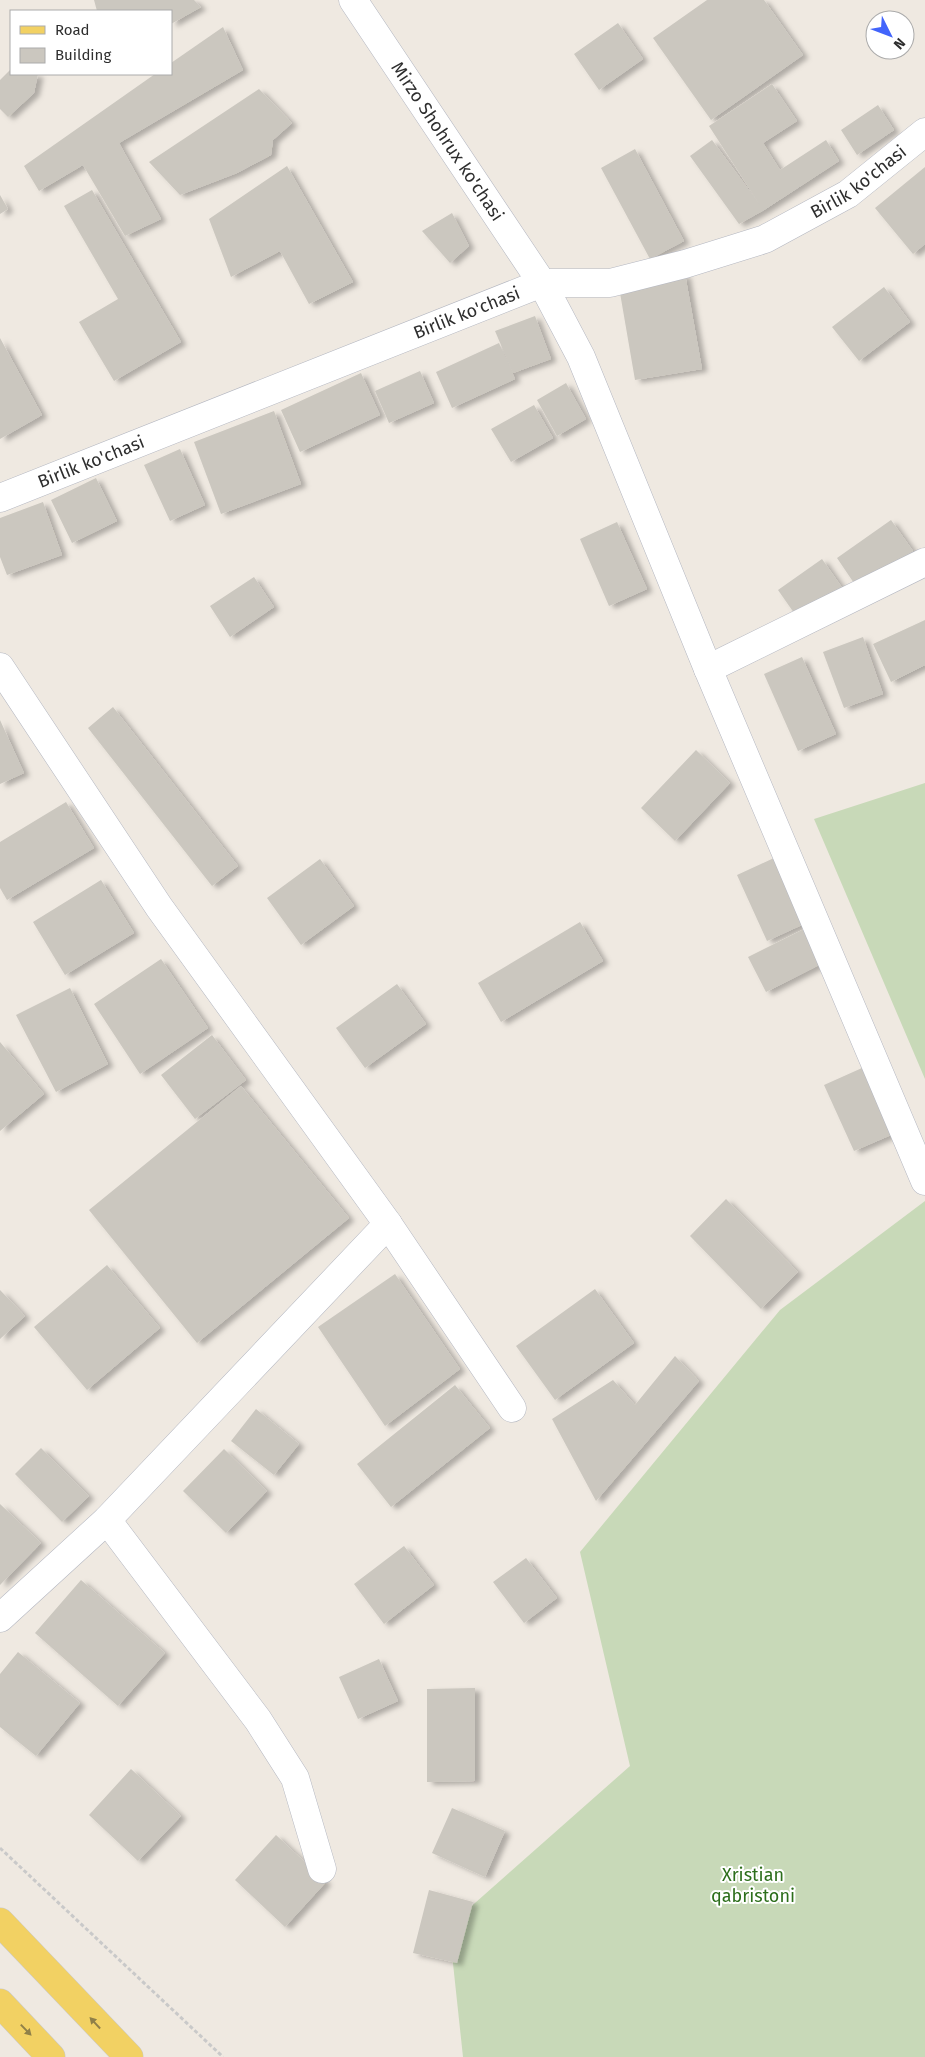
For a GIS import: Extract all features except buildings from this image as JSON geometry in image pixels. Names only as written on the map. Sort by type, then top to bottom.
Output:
[{"type":"main road","points":[[0,1922],[129,2057]]},
{"type":"main road","points":[[0,2003],[52,2057]]},
{"type":"street","name":"Mirzo Shohrux ko'chasi","points":[[353,0],[542,283],[581,357],[708,670],[925,1181]]},
{"type":"street","name":"Birlik ko'chasi","points":[[0,498],[542,283],[610,283],[686,264],[765,239],[848,194],[925,132]]},
{"type":"street","points":[[708,670],[925,562]]},
{"type":"street","points":[[0,667],[159,907],[388,1224],[512,1408]]},
{"type":"street","points":[[0,1618],[107,1520],[388,1224]]},
{"type":"street","points":[[107,1520],[258,1720],[295,1778],[322,1869]]},
{"type":"path","points":[[0,1848],[223,2057]]},
{"type":"green space","points":[[925,783],[925,1079],[814,819]]},
{"type":"green space","name":"Xristian qabristoni","points":[[925,1201],[925,2057],[463,2057],[449,1926],[630,1766],[580,1552],[780,1310]]}]
